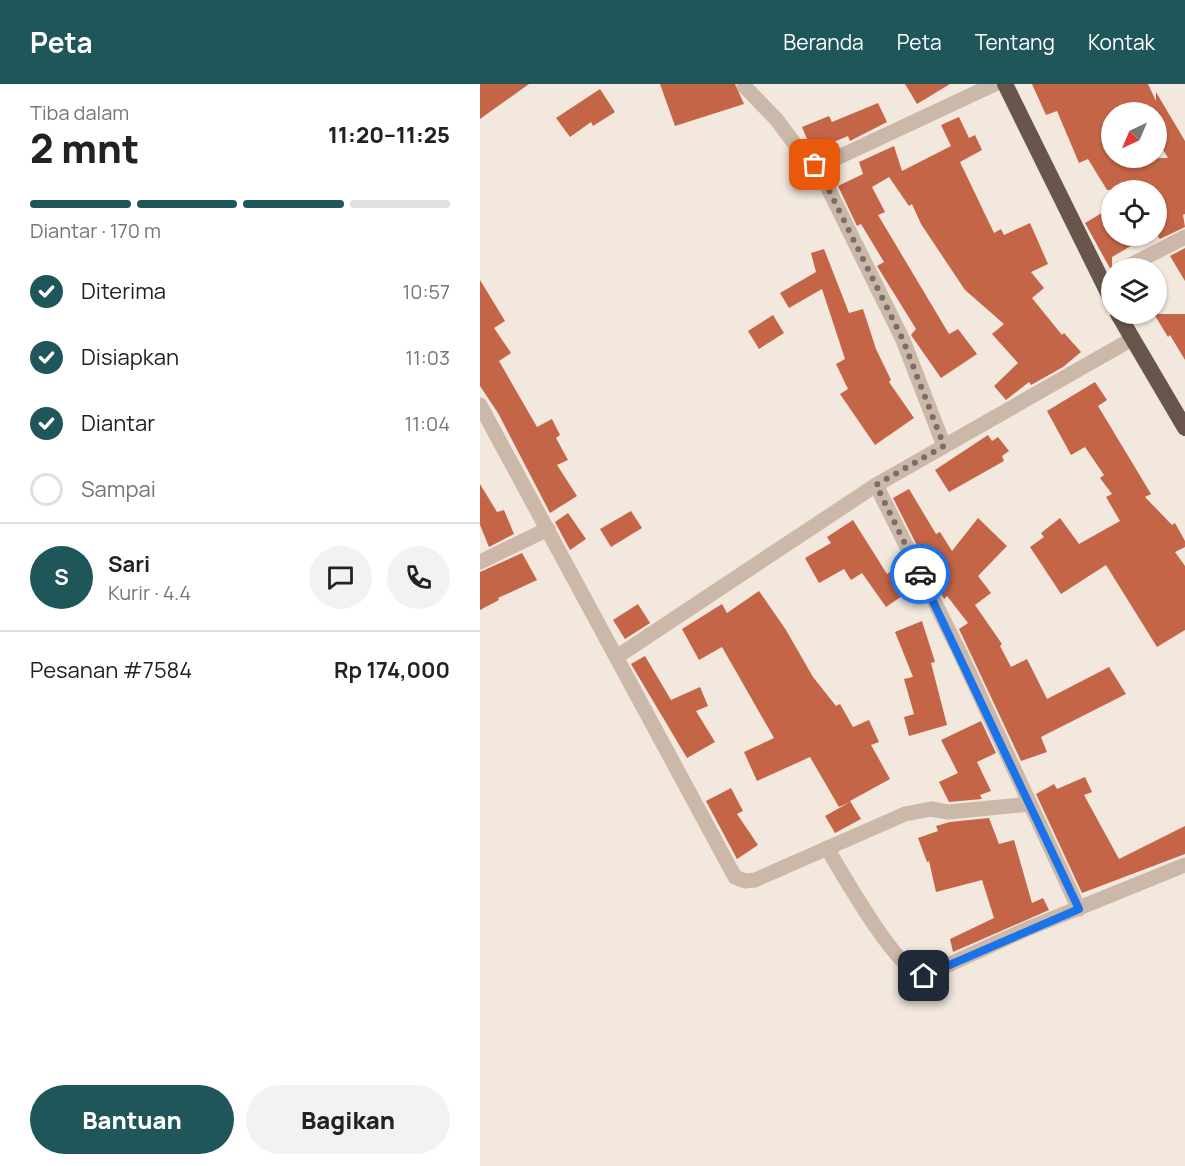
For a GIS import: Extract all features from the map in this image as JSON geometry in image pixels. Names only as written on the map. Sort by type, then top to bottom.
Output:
[{"type":"highway","points":[[1005,84],[1101,269]]},
{"type":"highway","points":[[1124,324],[1185,428]]},
{"type":"street","points":[[944,446],[903,340],[821,174],[826,163],[995,84]]},
{"type":"street","points":[[744,86],[777,120],[799,150],[822,169]]},
{"type":"street","points":[[1144,258],[1185,237]]},
{"type":"street","points":[[618,656],[876,485],[1132,339]]},
{"type":"street","points":[[480,405],[618,656],[735,877],[745,881],[755,880],[921,810],[948,812],[1030,804]]},
{"type":"street","points":[[876,485],[960,653],[1079,909]]},
{"type":"street","points":[[480,562],[548,529]]},
{"type":"street","points":[[827,848],[864,910],[917,976],[924,976],[1185,865]]},
{"type":"building","points":[[480,84],[529,84],[480,119]]},
{"type":"building","points":[[660,84],[735,84],[744,104],[675,126]]},
{"type":"building","points":[[905,84],[950,84],[917,104]]},
{"type":"building","points":[[1032,84],[1148,84],[1156,101],[1156,92],[1162,102],[1101,102],[1101,168],[1167,168],[1167,111],[1185,141],[1185,214],[1183,215],[1185,227],[1167,236],[1167,180],[1101,180],[1088,159],[1079,163],[1057,111],[1046,115]]},
{"type":"building","points":[[600,89],[615,112],[593,126],[591,122],[570,137],[556,118]]},
{"type":"building","points":[[878,103],[887,122],[850,141],[848,136],[815,150],[810,146],[802,127],[829,116],[832,122]]},
{"type":"building","points":[[959,117],[969,138],[975,135],[982,150],[960,162],[994,233],[1001,229],[1004,235],[1030,223],[1048,264],[1031,272],[1044,288],[1032,298],[1062,335],[1064,333],[1081,352],[1063,367],[1031,385],[1029,382],[1006,400],[994,386],[1018,363],[992,334],[1004,324],[965,290],[921,224],[912,204],[909,206],[889,177],[872,187],[885,212],[878,215],[949,334],[958,329],[977,354],[941,378],[911,335],[916,329],[877,266],[884,262],[861,224],[857,226],[838,186],[863,174],[859,162],[894,146],[902,171],[951,146],[941,125]]},
{"type":"building","points":[[1101,214],[1101,246],[1131,246],[1112,258],[1104,258],[1085,223]]},
{"type":"building","points":[[1185,248],[1185,281],[1170,256]]},
{"type":"building","points":[[824,249],[849,313],[863,309],[876,349],[891,380],[889,382],[914,418],[875,445],[840,394],[848,389],[836,364],[845,359],[822,289],[789,308],[780,293],[816,272],[811,253]]},
{"type":"building","points":[[480,280],[505,321],[494,328],[511,353],[499,361],[537,427],[552,419],[560,435],[556,438],[568,460],[557,465],[577,496],[550,513],[498,413],[480,386]]},
{"type":"building","points":[[1167,314],[1185,314],[1185,360],[1170,335],[1168,337],[1160,324],[1167,324]]},
{"type":"building","points":[[773,315],[784,333],[759,349],[748,331]]},
{"type":"building","points":[[1095,382],[1107,400],[1098,406],[1151,494],[1145,497],[1172,525],[1175,523],[1185,541],[1185,547],[1175,552],[1185,566],[1185,630],[1157,647],[1106,565],[1061,594],[1030,547],[1044,537],[1041,533],[1060,518],[1079,544],[1120,521],[1106,497],[1112,494],[1100,478],[1104,475],[1085,447],[1071,455],[1047,411]]},
{"type":"building","points":[[988,435],[992,441],[998,437],[1009,451],[1002,456],[1004,461],[949,492],[935,470]]},
{"type":"building","points":[[480,484],[497,512],[504,510],[514,534],[489,547],[480,525]]},
{"type":"building","points":[[909,489],[936,534],[940,532],[952,551],[978,518],[1007,546],[978,576],[991,593],[975,605],[1002,644],[1000,646],[1011,667],[1027,659],[1047,699],[1109,667],[1126,694],[1041,737],[1047,752],[1021,761],[959,629],[968,623],[947,596],[944,599],[893,498]]},
{"type":"building","points":[[631,511],[642,528],[611,547],[600,529]]},
{"type":"building","points":[[568,513],[586,539],[570,550],[555,522]]},
{"type":"building","points":[[853,520],[887,574],[904,562],[913,581],[915,587],[886,607],[862,573],[851,580],[844,569],[819,583],[805,558],[831,543],[827,537]]},
{"type":"building","points":[[522,553],[537,580],[498,598],[499,600],[480,610],[480,572]]},
{"type":"building","points":[[759,591],[786,630],[813,677],[836,706],[840,704],[853,727],[869,720],[879,742],[871,745],[890,779],[850,801],[861,819],[835,833],[825,816],[850,802],[839,807],[810,757],[757,781],[744,752],[774,738],[722,647],[699,660],[682,629],[722,604],[727,613]]},
{"type":"building","points":[[638,604],[650,623],[625,639],[613,620]]},
{"type":"building","points":[[922,621],[935,662],[931,663],[947,725],[909,736],[904,717],[914,714],[904,679],[913,677],[895,632]]},
{"type":"building","points":[[645,656],[671,700],[700,687],[708,706],[696,711],[715,742],[687,758],[631,664]]},
{"type":"building","points":[[981,721],[996,753],[977,762],[991,791],[980,795],[982,799],[949,802],[939,782],[958,773],[941,740]]},
{"type":"building","points":[[1085,777],[1092,792],[1084,795],[1119,859],[1185,826],[1185,854],[1082,893],[1036,794],[1054,784],[1057,789]]},
{"type":"building","points":[[731,788],[743,811],[737,814],[758,845],[737,859],[706,801]]},
{"type":"building","points":[[989,818],[999,844],[1014,840],[1032,903],[1043,898],[1049,910],[953,952],[950,939],[994,918],[982,880],[936,892],[929,861],[927,862],[918,838],[938,831],[936,826],[950,822]]},
{"type":"way so far","points":[[815,165],[822,169],[821,174],[903,340],[944,446],[876,485],[920,574]]},
{"type":"route","points":[[920,574],[960,653],[1079,909],[1028,929],[924,976]]}]
